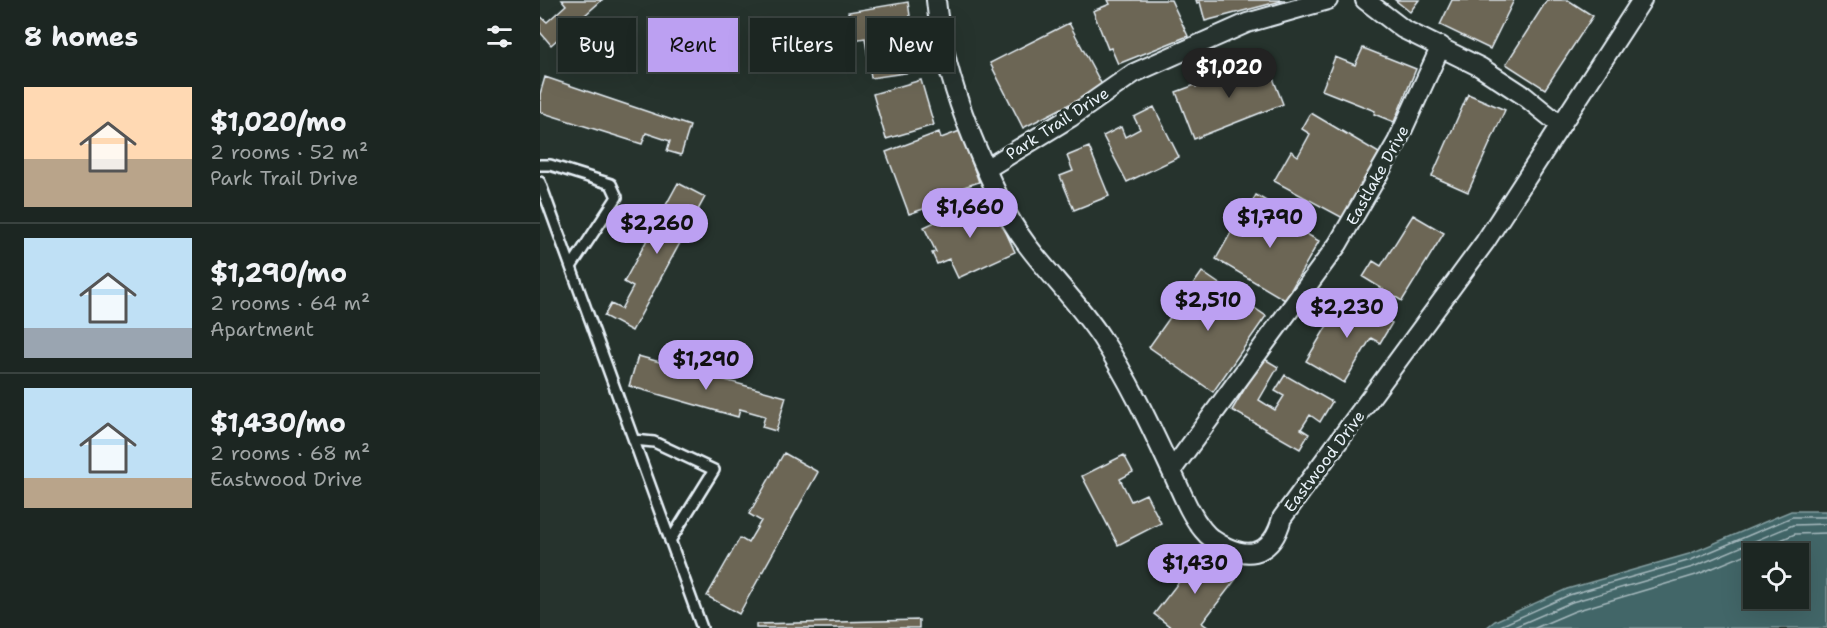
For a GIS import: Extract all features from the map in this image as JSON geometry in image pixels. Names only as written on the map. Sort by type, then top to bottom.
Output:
[{"type":"street","name":"Eastwood Drive","points":[[936,0],[940,36],[959,108],[1016,231],[1101,338],[1172,470],[1191,515],[1204,533],[1239,552],[1249,553],[1267,547],[1272,542],[1281,518],[1485,242],[1559,124],[1642,0]]},
{"type":"street","name":"Park Trail Drive","points":[[986,169],[1071,117],[1134,73],[1247,23],[1328,0]]},
{"type":"street","points":[[1365,0],[1403,29],[1441,46],[1523,94],[1559,124]]},
{"type":"street","name":"Eastlake Drive","points":[[1172,470],[1338,244],[1397,142],[1441,46]]},
{"type":"lane","points":[[540,165],[550,165],[610,184],[617,198],[571,267]]},
{"type":"lane","points":[[540,182],[702,628]]},
{"type":"lane","points":[[634,440],[654,442],[714,470],[670,541]]},
{"type":"water","points":[[1791,511],[1827,511],[1827,628],[1486,628],[1495,621],[1567,589],[1689,554]]},
{"type":"building","points":[[562,0],[602,0],[582,18],[558,18],[558,39],[551,45],[540,32],[540,16],[547,22],[566,5]]},
{"type":"building","points":[[1108,0],[1171,0],[1188,36],[1118,64],[1111,48],[1108,49],[1093,11],[1110,4]]},
{"type":"building","points":[[1196,0],[1285,0],[1205,21],[1200,2],[1197,3]]},
{"type":"building","points":[[1395,0],[1419,0],[1410,12]]},
{"type":"building","points":[[1452,0],[1514,0],[1490,49],[1440,25]]},
{"type":"building","points":[[1547,0],[1568,0],[1593,16],[1545,89],[1506,64]]},
{"type":"building","points":[[908,2],[910,18],[867,18],[867,51],[865,38],[855,40],[855,18],[849,18],[848,12]]},
{"type":"building","points":[[1069,23],[1103,87],[1023,128],[990,63]]},
{"type":"building","points":[[1363,48],[1416,69],[1394,122],[1374,114],[1375,111],[1322,90],[1335,57],[1355,65]]},
{"type":"building","points":[[1266,60],[1283,104],[1194,139],[1176,92],[1195,85],[1196,87]]},
{"type":"building","points":[[870,72],[911,72],[871,78]]},
{"type":"building","points":[[545,77],[690,126],[681,155],[667,151],[670,141],[646,133],[642,144],[540,112],[540,94]]},
{"type":"building","points":[[921,80],[934,125],[886,139],[873,94]]},
{"type":"building","points":[[1468,94],[1505,110],[1468,192],[1432,176]]},
{"type":"building","points":[[1154,107],[1179,157],[1127,182],[1103,136],[1121,127],[1125,137],[1140,129],[1134,117]]},
{"type":"building","points":[[1311,113],[1379,153],[1343,218],[1274,181],[1291,151],[1298,156],[1310,134],[1302,129]]},
{"type":"building","points":[[960,131],[979,182],[964,187],[966,194],[909,214],[886,152],[939,132],[941,138]]},
{"type":"building","points":[[1089,147],[1109,196],[1074,210],[1060,176],[1073,171],[1067,156]]},
{"type":"building","points":[[678,183],[705,197],[632,331],[604,316],[611,304],[621,309],[633,287],[624,282]]},
{"type":"building","points":[[1256,195],[1307,225],[1303,232],[1319,241],[1285,300],[1216,259],[1233,229],[1243,235],[1254,216],[1247,211]]},
{"type":"building","points":[[991,200],[1015,252],[958,278],[949,259],[937,264],[932,253],[936,252],[924,227],[967,207],[969,210]]},
{"type":"building","points":[[1413,215],[1444,233],[1402,301],[1363,277],[1373,261],[1381,266]]},
{"type":"building","points":[[1202,272],[1266,316],[1213,392],[1149,347]]},
{"type":"building","points":[[1345,295],[1392,323],[1380,343],[1371,338],[1344,383],[1306,361]]},
{"type":"building","points":[[638,356],[786,397],[776,431],[762,427],[765,416],[740,409],[738,417],[629,386]]},
{"type":"building","points":[[1263,358],[1278,367],[1259,400],[1275,410],[1284,396],[1275,391],[1285,375],[1332,402],[1320,422],[1310,415],[1301,429],[1309,434],[1300,449],[1232,410]]},
{"type":"building","points":[[784,453],[818,472],[739,614],[707,596],[740,538],[748,543],[761,521],[749,514]]},
{"type":"building","points":[[1124,455],[1133,472],[1120,479],[1131,501],[1146,494],[1161,523],[1118,545],[1082,476]]},
{"type":"building","points":[[1201,553],[1236,579],[1202,623],[1209,628],[1172,628],[1154,614]]},
{"type":"building","points":[[919,620],[919,628],[756,628],[756,624]]}]
